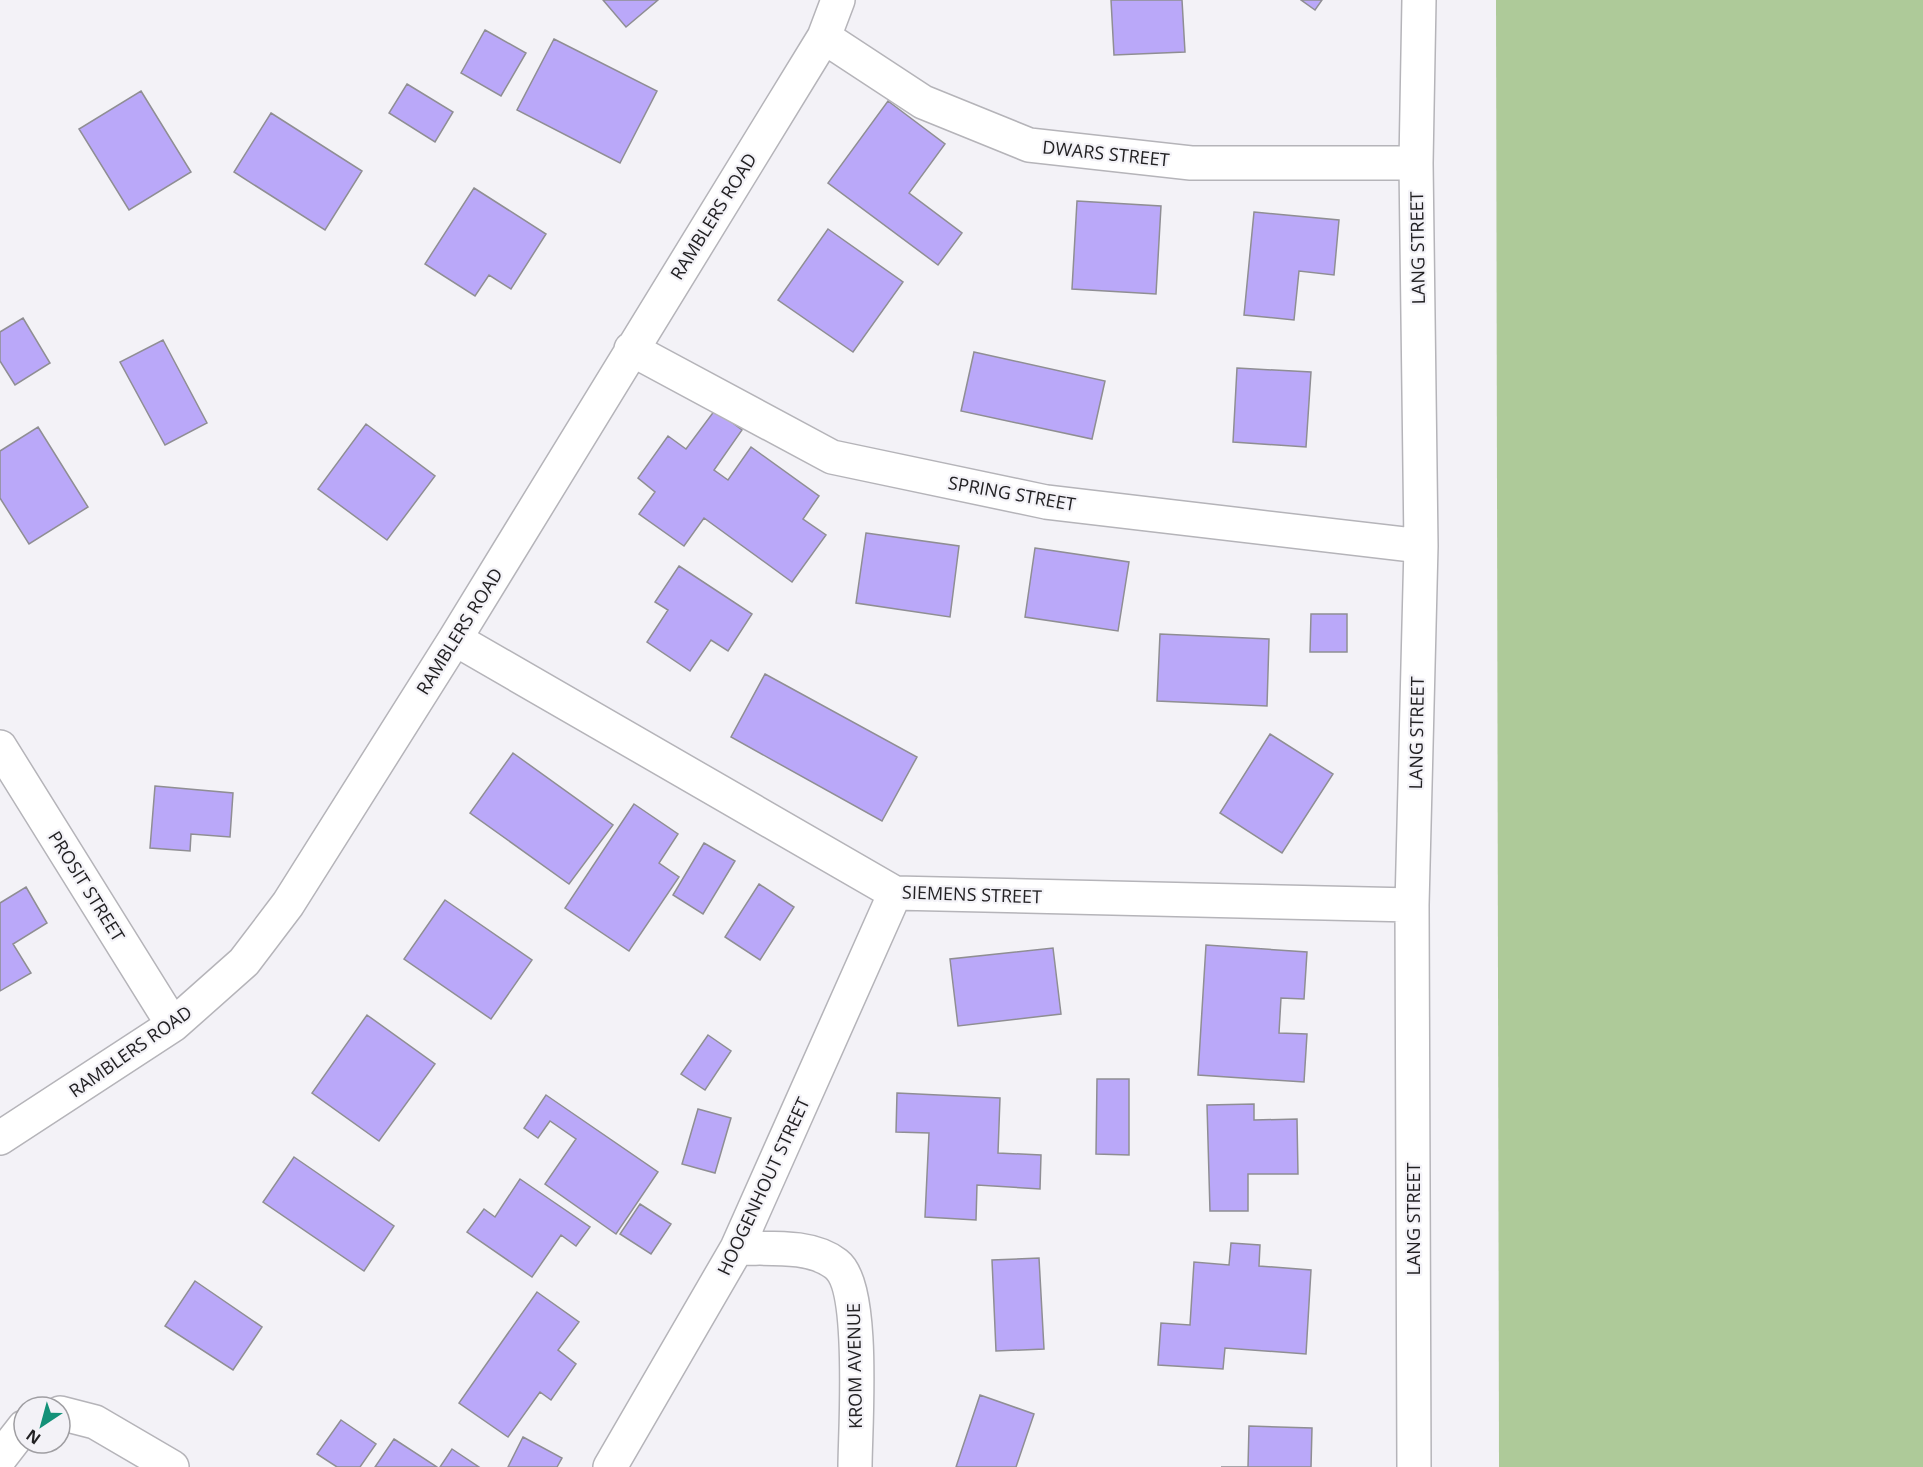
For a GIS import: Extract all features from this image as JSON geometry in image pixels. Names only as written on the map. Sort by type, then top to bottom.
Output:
[{"type":"street","name":"RAMBLERS ROAD","points":[[0,1138],[173,1025],[244,962],[288,904],[454,639],[824,37],[838,0]]},
{"type":"street","name":"LANG STREET","points":[[1414,1467],[1412,905],[1421,546],[1416,163],[1419,0]]},
{"type":"street","name":"DWARS STREET","points":[[824,37],[923,102],[1029,145],[1191,163],[1416,163]]},
{"type":"street","name":"SPRING STREET","points":[[631,349],[832,457],[1046,502],[1421,546]]},
{"type":"street","name":"SIEMENS STREET","points":[[454,639],[895,893],[1412,905]]},
{"type":"street","name":"PROSIT STREET","points":[[0,747],[173,1025]]},
{"type":"street","name":"HOOGENHOUT STREET","points":[[609,1467],[737,1248],[895,893]]},
{"type":"street","name":"KROM AVENUE","points":[[737,1248],[809,1251],[837,1265],[852,1291],[856,1328],[855,1467]]},
{"type":"street","points":[[72,1416],[95,1422],[172,1467]]},
{"type":"street","points":[[0,1458],[12,1442]]},
{"type":"green space","points":[[1496,0],[1923,0],[1923,1467],[1499,1467]]},
{"type":"building","points":[[603,0],[658,0],[626,27]]},
{"type":"building","points":[[1111,0],[1182,0],[1185,52],[1114,55]]},
{"type":"building","points":[[1301,0],[1322,0],[1315,10]]},
{"type":"building","points":[[485,30],[526,53],[501,96],[461,73]]},
{"type":"building","points":[[554,39],[657,91],[620,163],[517,110]]},
{"type":"building","points":[[407,84],[453,112],[435,142],[389,113]]},
{"type":"building","points":[[141,91],[191,172],[129,210],[79,129]]},
{"type":"building","points":[[888,101],[945,144],[909,193],[962,233],[938,265],[828,183]]},
{"type":"building","points":[[271,113],[362,171],[325,230],[234,172]]},
{"type":"building","points":[[474,188],[546,234],[511,289],[489,275],[475,296],[425,264]]},
{"type":"building","points":[[1077,201],[1161,206],[1156,294],[1072,289]]},
{"type":"building","points":[[1254,212],[1339,220],[1334,275],[1299,271],[1294,320],[1244,315]]},
{"type":"building","points":[[828,229],[903,282],[853,352],[778,300]]},
{"type":"building","points":[[23,318],[50,363],[15,385],[0,361],[0,332]]},
{"type":"building","points":[[163,340],[207,423],[165,445],[120,362]]},
{"type":"building","points":[[974,352],[1105,381],[1092,439],[961,411]]},
{"type":"building","points":[[1237,368],[1311,372],[1306,447],[1233,442]]},
{"type":"building","points":[[715,410],[742,430],[714,470],[728,480],[751,447],[819,496],[803,519],[826,535],[792,582],[704,518],[684,546],[639,514],[655,492],[638,478],[668,436],[686,449]]},
{"type":"building","points":[[366,424],[435,476],[387,540],[318,489]]},
{"type":"building","points":[[38,427],[88,507],[29,544],[0,498],[0,451]]},
{"type":"building","points":[[866,533],[959,546],[950,617],[856,603]]},
{"type":"building","points":[[1035,548],[1129,562],[1118,631],[1025,617]]},
{"type":"building","points":[[679,566],[752,614],[728,651],[711,640],[690,671],[647,642],[668,610],[655,602]]},
{"type":"building","points":[[1311,614],[1347,614],[1347,652],[1310,652]]},
{"type":"building","points":[[1160,634],[1269,639],[1267,706],[1157,701]]},
{"type":"building","points":[[765,674],[917,757],[882,821],[731,737]]},
{"type":"building","points":[[1270,734],[1333,774],[1282,853],[1220,813]]},
{"type":"building","points":[[513,753],[613,825],[569,884],[470,813]]},
{"type":"building","points":[[155,786],[233,793],[230,837],[191,834],[190,851],[150,848]]},
{"type":"building","points":[[634,804],[678,834],[659,863],[679,877],[629,951],[565,908]]},
{"type":"building","points":[[704,843],[735,861],[703,914],[673,895]]},
{"type":"building","points":[[759,884],[794,907],[760,960],[725,937]]},
{"type":"building","points":[[26,887],[47,923],[13,944],[31,973],[0,991],[0,903]]},
{"type":"building","points":[[445,900],[532,960],[491,1019],[404,959]]},
{"type":"building","points":[[1206,945],[1307,952],[1304,999],[1281,998],[1279,1033],[1307,1034],[1304,1082],[1198,1075]]},
{"type":"building","points":[[1053,948],[1061,1014],[958,1026],[950,959]]},
{"type":"building","points":[[367,1015],[435,1064],[379,1141],[312,1093]]},
{"type":"building","points":[[708,1035],[731,1051],[705,1090],[681,1074]]},
{"type":"building","points":[[1097,1079],[1129,1079],[1129,1155],[1096,1154]]},
{"type":"building","points":[[897,1093],[1000,1098],[998,1153],[1041,1155],[1040,1189],[977,1185],[976,1220],[925,1217],[929,1133],[896,1132]]},
{"type":"building","points":[[546,1095],[658,1172],[616,1234],[545,1184],[576,1139],[550,1121],[538,1138],[524,1128]]},
{"type":"building","points":[[1254,1104],[1254,1120],[1297,1119],[1298,1174],[1248,1174],[1248,1211],[1210,1211],[1207,1105]]},
{"type":"building","points":[[698,1109],[731,1118],[715,1173],[682,1164]]},
{"type":"building","points":[[294,1157],[394,1226],[364,1271],[263,1202]]},
{"type":"building","points":[[520,1179],[590,1227],[576,1246],[561,1235],[532,1277],[467,1232],[484,1209],[495,1217]]},
{"type":"building","points":[[640,1204],[671,1224],[651,1254],[620,1234]]},
{"type":"building","points":[[1231,1243],[1260,1245],[1259,1266],[1311,1270],[1306,1354],[1225,1348],[1223,1369],[1158,1365],[1161,1323],[1190,1325],[1194,1262],[1229,1265]]},
{"type":"building","points":[[1039,1258],[1044,1349],[996,1351],[992,1260]]},
{"type":"building","points":[[195,1281],[262,1327],[233,1370],[165,1326]]},
{"type":"building","points":[[537,1292],[579,1322],[558,1350],[576,1364],[551,1400],[540,1392],[508,1437],[459,1403]]},
{"type":"building","points":[[980,1395],[1034,1414],[1016,1467],[956,1467]]},
{"type":"building","points":[[341,1420],[376,1444],[360,1467],[337,1467],[317,1454]]},
{"type":"building","points":[[1249,1426],[1312,1428],[1311,1467],[1248,1467]]},
{"type":"building","points":[[523,1437],[562,1458],[557,1467],[508,1467]]},
{"type":"building","points":[[394,1439],[437,1467],[375,1467]]},
{"type":"building","points":[[452,1449],[479,1467],[440,1467]]}]
